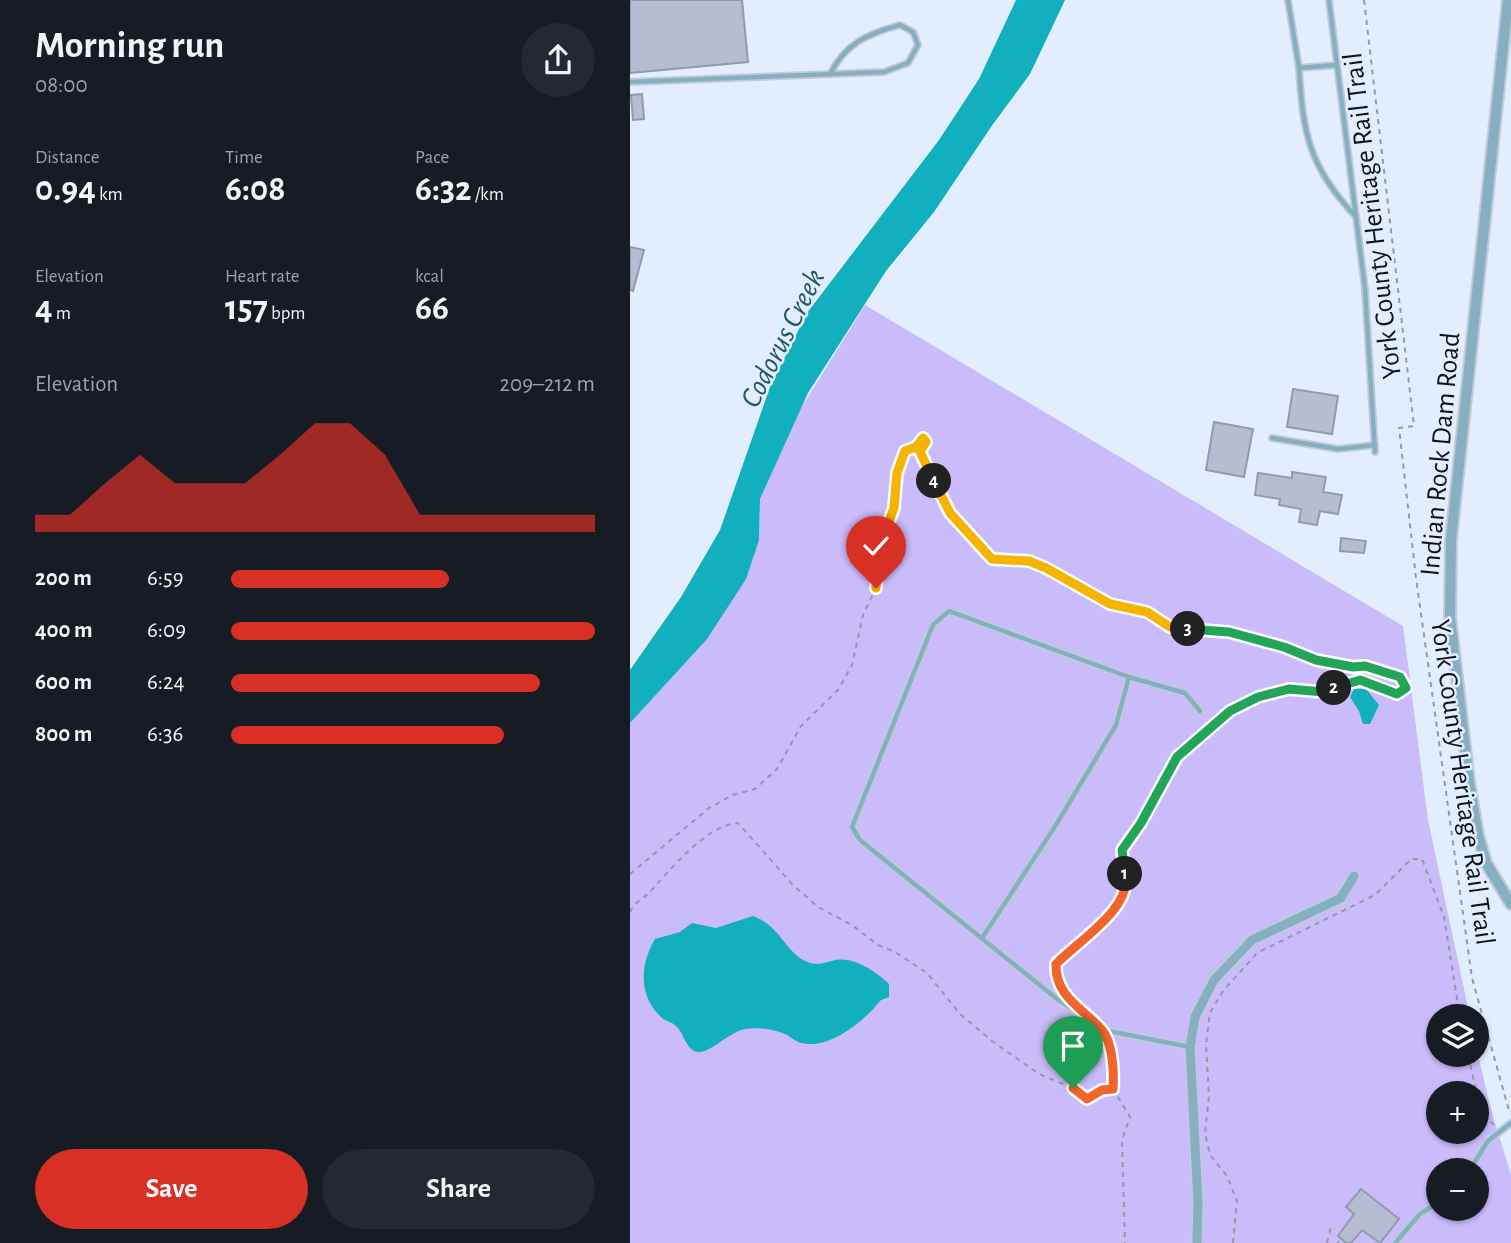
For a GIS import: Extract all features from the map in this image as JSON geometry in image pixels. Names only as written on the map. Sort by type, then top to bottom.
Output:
[{"type":"street","name":"Indian Rock Dam Road","points":[[1508,0],[1451,540],[1450,617],[1459,713],[1478,835],[1486,863],[1511,904]]},
{"type":"street","points":[[1197,1243],[1198,1202],[1190,1047],[1195,1017],[1214,980],[1252,940],[1341,898],[1354,876]]},
{"type":"lane","points":[[1288,0],[1299,68],[1302,116],[1308,142],[1331,191],[1357,218]]},
{"type":"lane","points":[[1272,438],[1338,449],[1375,448],[1366,289],[1329,0]]},
{"type":"lane","points":[[630,82],[884,72],[908,63],[918,45],[913,32],[900,26],[872,33],[840,55],[830,74]]},
{"type":"lane","points":[[1299,68],[1337,65]]},
{"type":"lane","points":[[1190,1047],[1102,1030],[1057,999],[860,840],[852,827],[933,625],[949,611],[1129,677],[1185,693],[1200,711]]},
{"type":"lane","points":[[982,938],[1056,825],[1116,725],[1129,677]]},
{"type":"lane","points":[[1477,1158],[1488,1141],[1511,1121]]},
{"type":"lane","points":[[1396,1243],[1426,1210]]},
{"type":"path","name":"York County Heritage Rail Trail","points":[[1364,0],[1414,426],[1399,428],[1418,591],[1472,978],[1511,1121]]},
{"type":"path","points":[[630,874],[709,808],[733,795],[755,789],[777,769],[802,726],[838,691],[852,665],[863,615],[876,588],[879,548],[894,508],[897,473],[905,451],[916,447],[926,438],[920,452],[950,513],[992,559],[1018,559],[1046,568],[1110,604],[1147,612],[1170,627],[1229,632],[1284,647],[1316,660],[1379,670],[1404,680],[1406,688],[1397,694],[1360,680],[1323,692],[1289,689],[1258,697],[1230,711],[1177,757],[1141,823],[1122,850],[1127,881],[1118,907],[1056,964],[1058,983],[1067,997]]},
{"type":"path","points":[[630,912],[676,863],[697,845],[727,824],[738,823],[793,886],[818,907],[852,925],[878,945],[895,952],[927,973],[960,1014],[992,1041],[1039,1074],[1073,1088],[1087,1099],[1102,1090],[1113,1089]]},
{"type":"path","points":[[1233,1243],[1237,1200],[1227,1176],[1210,1155],[1205,1133],[1209,1096],[1206,1044],[1210,1013],[1223,991],[1257,953],[1375,895],[1386,881],[1412,859],[1422,859],[1444,917],[1459,1004]]},
{"type":"path","points":[[1102,1030],[1108,1042],[1114,1076],[1113,1089],[1130,1118],[1122,1140],[1125,1243]]},
{"type":"path","points":[[1489,1121],[1502,1128]]},
{"type":"path","points":[[1326,1243],[1331,1227]]},
{"type":"shaded area","points":[[865,305],[1403,626],[1428,820],[1467,1004],[1426,1004],[1426,1067],[1481,1067],[1484,1081],[1426,1081],[1426,1144],[1489,1144],[1489,1102],[1511,1175],[1511,1243],[630,1243],[630,723],[657,692],[759,540],[760,499],[793,421]]},
{"type":"water","points":[[1016,0],[1065,0],[1030,74],[934,212],[886,271],[808,393],[760,499],[759,540],[746,579],[707,639],[630,723],[630,670],[681,597],[720,530],[770,387],[807,313],[939,140],[979,79]]},
{"type":"water","points":[[1354,689],[1366,689],[1379,705],[1370,724],[1363,724],[1350,697]]},
{"type":"water","points":[[753,916],[770,926],[798,957],[805,961],[817,964],[843,960],[872,970],[889,984],[889,997],[881,1000],[846,1032],[823,1042],[801,1043],[777,1031],[750,1028],[733,1034],[709,1049],[694,1051],[676,1026],[661,1017],[648,999],[644,969],[650,949],[655,939],[680,932],[692,923],[716,928]]},
{"type":"building","points":[[630,0],[742,0],[748,62],[630,73]]},
{"type":"building","points":[[642,94],[644,119],[633,120],[631,95]]},
{"type":"building","points":[[630,247],[644,250],[633,291],[630,290]]},
{"type":"building","points":[[1293,389],[1338,396],[1332,434],[1287,427]]},
{"type":"building","points":[[1214,422],[1253,429],[1244,477],[1206,470]]},
{"type":"building","points":[[1292,472],[1326,477],[1323,492],[1342,495],[1338,514],[1320,511],[1317,525],[1299,522],[1301,509],[1279,505],[1280,499],[1255,495],[1258,473],[1292,478]]},
{"type":"building","points":[[1341,538],[1366,541],[1364,553],[1340,551]]},
{"type":"building","points":[[1361,1189],[1399,1219],[1380,1243],[1362,1230],[1351,1243],[1346,1243],[1338,1236],[1354,1214],[1346,1207]]},
{"type":"route","points":[[876,588],[879,548],[882,534],[894,508],[897,473],[905,451],[916,447],[926,438],[920,452],[950,513],[992,559],[1029,561],[1110,604],[1147,612],[1170,627],[1229,632],[1246,639],[1284,647],[1316,660],[1353,667],[1365,666],[1404,680],[1406,688],[1397,694],[1360,680],[1323,692],[1289,689],[1258,697],[1230,711],[1177,757],[1141,823],[1122,850],[1127,881],[1118,907],[1056,964],[1058,983],[1067,997],[1102,1030],[1108,1042],[1114,1076],[1113,1089],[1102,1090],[1087,1099],[1073,1088]]},
{"type":"water label","name":"Codorus Creek","points":[[782,338]]}]
